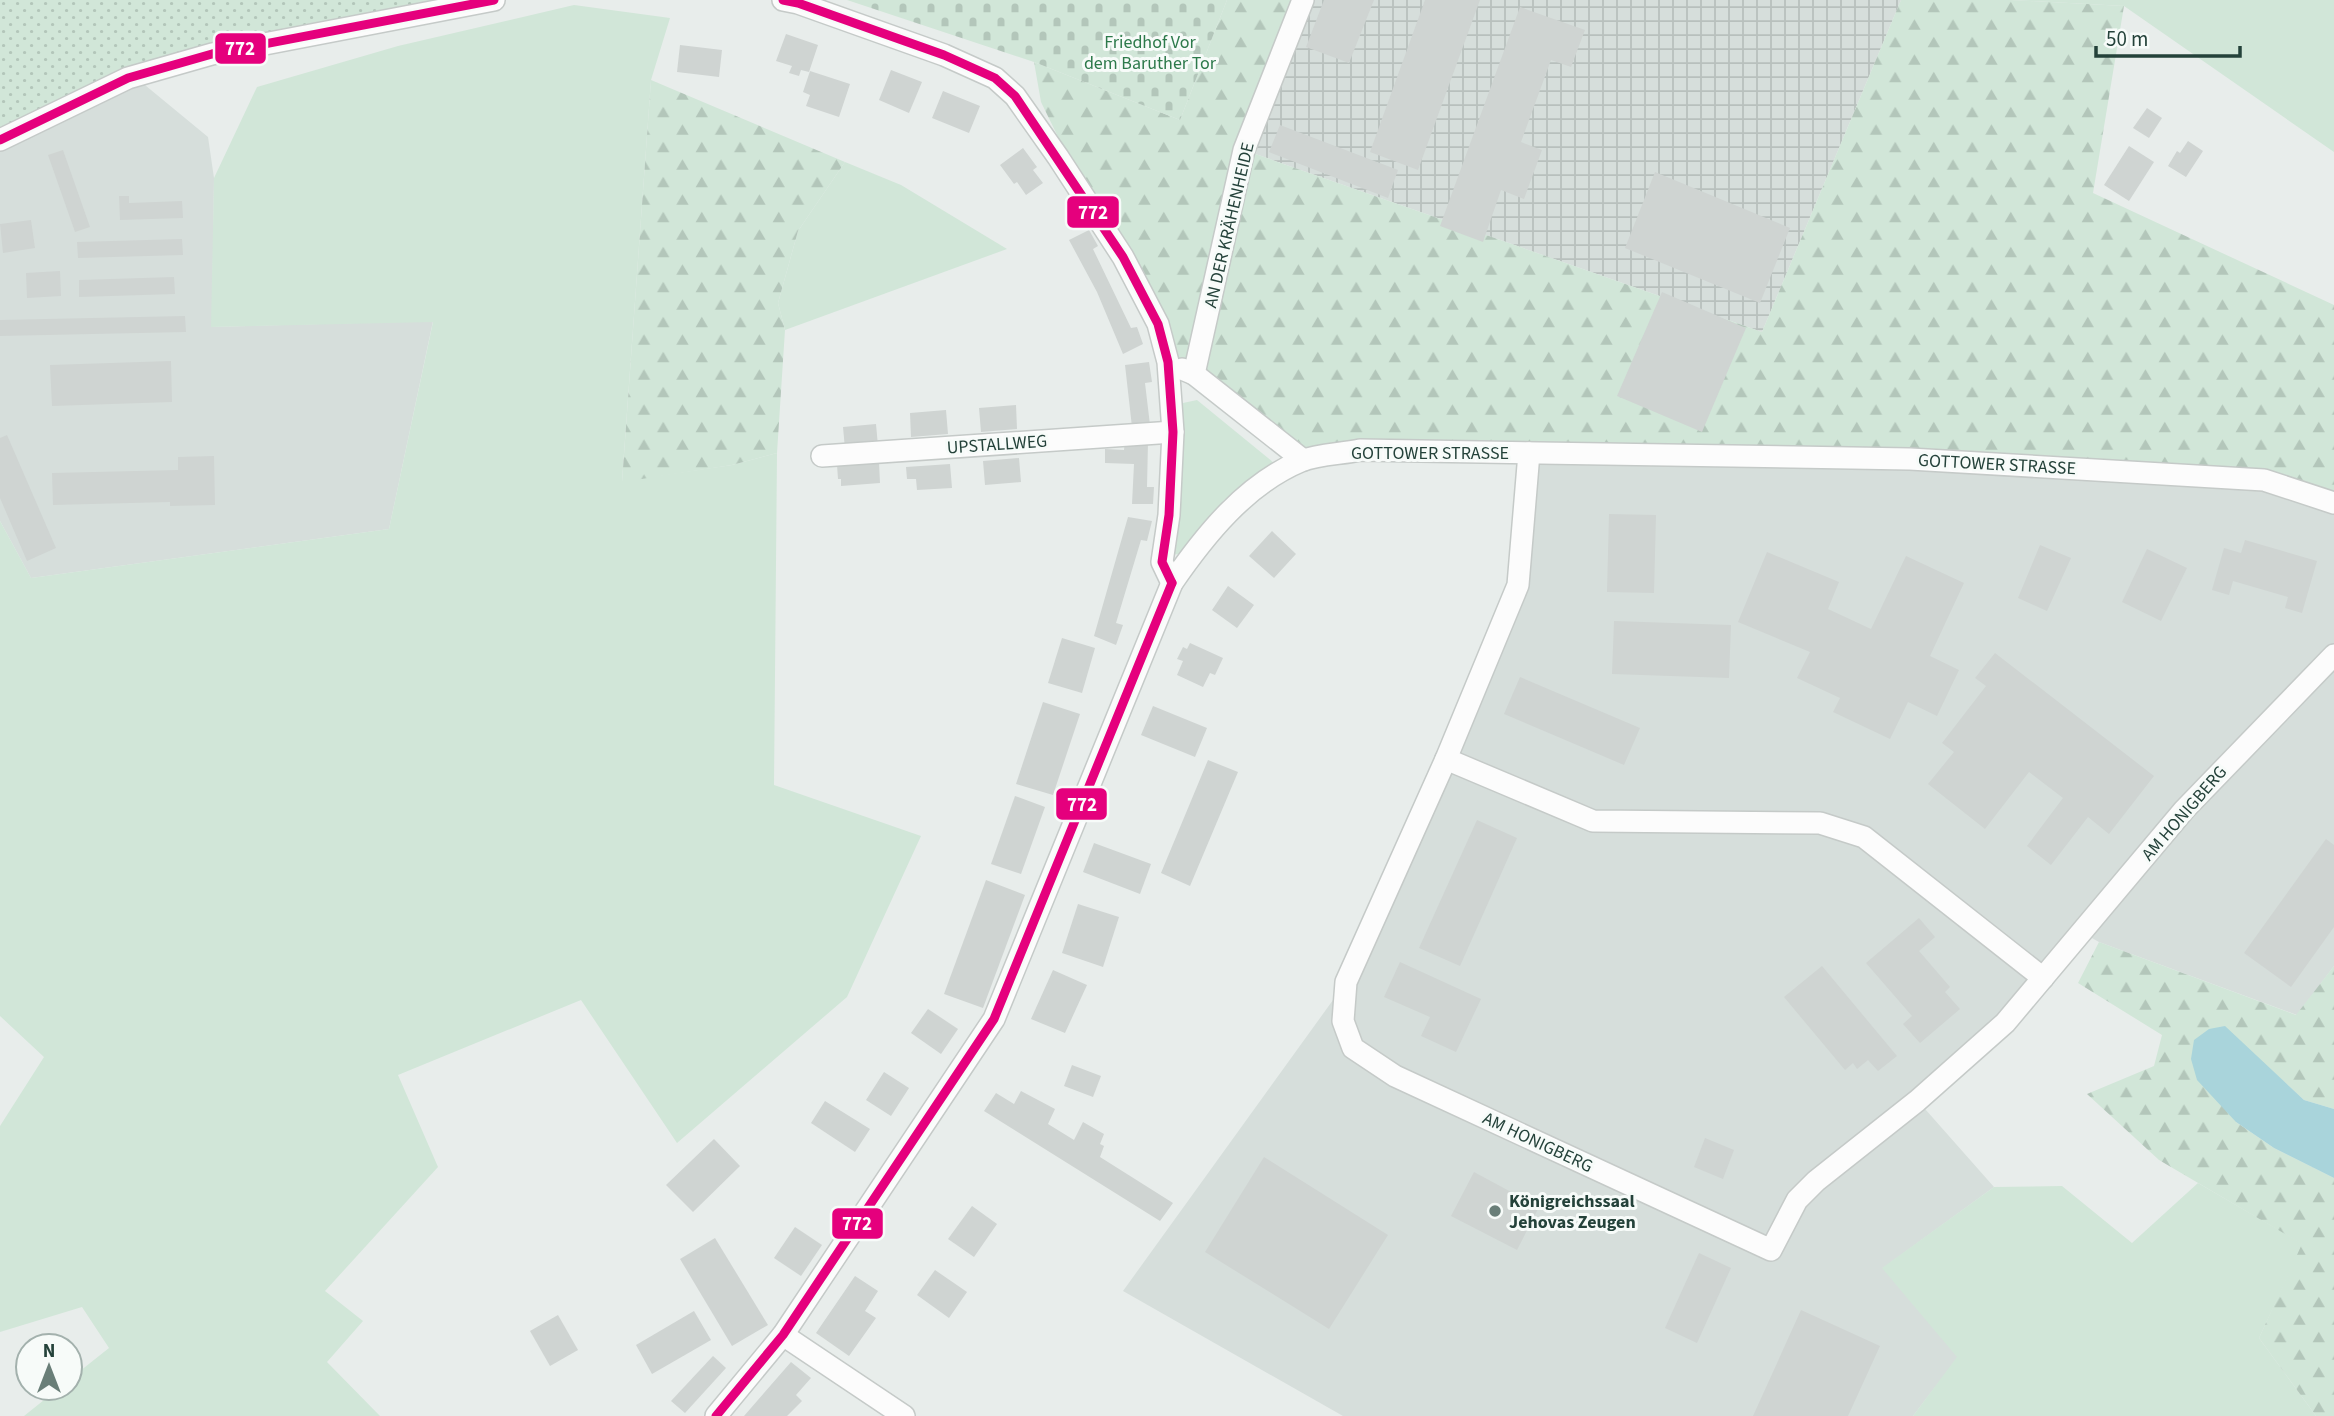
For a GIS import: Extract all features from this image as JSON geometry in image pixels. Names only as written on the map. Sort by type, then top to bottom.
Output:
[{"type":"street","points":[[0,140],[128,78],[212,54],[494,0]]},
{"type":"street","points":[[783,0],[944,55],[995,78],[1015,96],[1058,157],[1123,257],[1158,324],[1168,362],[1173,432],[1169,515],[1162,562],[1172,583]]},
{"type":"street","name":"AN DER KRÄHENHEIDE","points":[[1194,374],[1244,150],[1303,0]]},
{"type":"street","points":[[1168,362],[1194,374],[1303,460]]},
{"type":"street","name":"UPSTALLWEG","points":[[822,456],[1173,432]]},
{"type":"street","name":"GOTTOWER STRASSE","points":[[716,1416],[782,1335],[994,1019],[1172,583],[1192,553],[1234,505],[1303,460],[1360,450],[1910,459],[2264,480],[2334,503]]},
{"type":"street","name":"AM HONIGBERG","points":[[1529,453],[1518,585],[1446,759],[1346,982],[1343,1021],[1353,1048],[1395,1076],[1771,1250],[1797,1199],[1917,1101],[2006,1023],[2184,810],[2334,655]]},
{"type":"street","points":[[1446,759],[1593,821],[1820,823],[1864,837],[2043,978]]},
{"type":"street","points":[[782,1335],[904,1416]]},
{"type":"shaded area","points":[[1303,0],[1901,0],[1762,332],[1244,150]]},
{"type":"shaded area","points":[[134,76],[208,137],[214,178],[212,327],[433,321],[389,529],[31,578],[0,521],[0,147]]},
{"type":"shaded area","points":[[1529,453],[2264,480],[2334,503],[2334,966],[2297,1015],[2099,942],[2083,933],[1918,1101],[1994,1187],[1883,1268],[1958,1357],[1913,1416],[1343,1416],[1123,1291],[1346,982],[1518,585]]},
{"type":"green space","points":[[0,0],[482,0],[212,54],[0,140]]},
{"type":"green space","name":"Friedhof Vor dem Baruther Tor","points":[[847,0],[1227,0],[1180,120],[1034,62]]},
{"type":"green space","points":[[1227,0],[1303,0],[1244,150],[1762,332],[1901,0],[2011,0],[2124,6],[2093,193],[2334,305],[2334,503],[2264,480],[1910,459],[1303,460],[1168,362],[1041,102],[1034,62],[1180,120]]},
{"type":"green space","points":[[2011,0],[2334,0],[2334,152],[2124,6]]},
{"type":"green space","points":[[574,5],[670,18],[651,80],[622,481],[732,465],[777,453],[774,785],[921,836],[847,997],[677,1143],[581,1000],[398,1075],[438,1167],[325,1291],[363,1321],[327,1362],[380,1416],[24,1416],[42,1402],[84,1402],[84,1368],[109,1348],[82,1307],[0,1332],[0,1126],[44,1057],[0,1016],[0,521],[31,578],[389,529],[433,322],[211,327],[214,178],[257,87],[398,46]]},
{"type":"green space","points":[[651,80],[845,162],[798,231],[778,303],[785,330],[777,453],[732,465],[622,482]]},
{"type":"green space","points":[[845,162],[901,185],[1007,249],[785,330],[778,303],[798,231]]},
{"type":"green space","points":[[1197,400],[1274,463],[1224,500],[1182,553],[1169,556],[1183,403]]},
{"type":"green space","points":[[2099,942],[2296,1015],[2334,966],[2334,1109],[2304,1100],[2267,1066],[2236,1122],[2274,1148],[2334,1178],[2334,1416],[2316,1416],[2259,1338],[2302,1244],[2159,1160],[2087,1094],[2154,1066],[2162,1035],[2078,983]]},
{"type":"green space","points":[[2198,1183],[2303,1244],[2259,1338],[2316,1416],[1913,1416],[1957,1357],[1882,1268],[1994,1187],[2062,1186],[2132,1243]]},
{"type":"water","points":[[2225,1026],[2304,1100],[2334,1109],[2334,1178],[2274,1148],[2236,1122],[2197,1080],[2191,1059],[2194,1040],[2209,1029]]},
{"type":"building","points":[[1324,0],[1374,0],[1349,63],[1306,47]]},
{"type":"building","points":[[1425,0],[1480,0],[1418,170],[1370,152]]},
{"type":"building","points":[[1520,7],[1585,30],[1571,67],[1551,60],[1521,142],[1542,150],[1524,199],[1501,190],[1483,242],[1440,226]]},
{"type":"building","points":[[786,34],[818,45],[809,72],[801,70],[799,76],[789,73],[792,66],[776,61]]},
{"type":"building","points":[[680,45],[722,50],[719,77],[677,72]]},
{"type":"building","points":[[891,70],[922,82],[909,113],[879,100]]},
{"type":"building","points":[[810,71],[850,84],[839,117],[806,106],[810,95],[803,92]]},
{"type":"building","points":[[943,91],[980,106],[969,133],[932,118]]},
{"type":"building","points":[[2147,108],[2162,118],[2149,138],[2133,128]]},
{"type":"building","points":[[1280,125],[1398,170],[1388,198],[1269,152]]},
{"type":"building","points":[[2188,141],[2203,151],[2186,177],[2168,166],[2177,151],[2180,153]]},
{"type":"building","points":[[2129,146],[2154,162],[2129,201],[2104,185]]},
{"type":"building","points":[[1023,148],[1037,167],[1033,170],[1043,183],[1026,195],[1000,165]]},
{"type":"building","points":[[63,150],[90,227],[75,232],[48,155]]},
{"type":"building","points":[[1655,172],[1790,228],[1760,303],[1625,248]]},
{"type":"building","points":[[119,196],[129,196],[129,203],[182,201],[183,218],[120,220]]},
{"type":"building","points":[[31,220],[35,248],[3,253],[0,224]]},
{"type":"building","points":[[1089,230],[1098,246],[1093,249],[1131,328],[1137,327],[1143,344],[1123,354],[1097,292],[1069,240]]},
{"type":"building","points":[[182,239],[183,255],[78,258],[77,242]]},
{"type":"building","points":[[60,271],[61,296],[27,298],[26,273]]},
{"type":"building","points":[[174,277],[175,294],[79,297],[79,280]]},
{"type":"building","points":[[1662,292],[1746,328],[1702,432],[1617,396]]},
{"type":"building","points":[[185,316],[186,332],[0,336],[0,320]]},
{"type":"building","points":[[171,361],[172,402],[52,406],[50,365]]},
{"type":"building","points":[[1149,362],[1152,382],[1145,383],[1150,425],[1132,427],[1125,365]]},
{"type":"building","points":[[1016,405],[1017,429],[981,432],[979,408]]},
{"type":"building","points":[[946,410],[948,434],[911,437],[910,413]]},
{"type":"building","points":[[876,424],[878,446],[845,449],[843,427]]},
{"type":"building","points":[[7,435],[56,548],[27,561],[0,498],[0,438]]},
{"type":"building","points":[[1125,441],[1148,442],[1147,487],[1154,487],[1153,504],[1132,504],[1134,464],[1105,463],[1105,449],[1124,450]]},
{"type":"building","points":[[214,456],[215,505],[170,506],[170,502],[53,505],[52,473],[178,470],[178,457]]},
{"type":"building","points":[[1019,458],[1021,482],[985,485],[983,461]]},
{"type":"building","points":[[879,462],[880,483],[841,486],[837,465]]},
{"type":"building","points":[[950,464],[952,488],[917,490],[916,479],[907,479],[906,467]]},
{"type":"building","points":[[1609,514],[1656,515],[1654,593],[1607,592]]},
{"type":"building","points":[[1128,517],[1152,521],[1147,541],[1141,540],[1116,623],[1123,625],[1116,645],[1094,636]]},
{"type":"building","points":[[1272,531],[1296,554],[1274,578],[1249,556]]},
{"type":"building","points":[[2245,540],[2317,561],[2302,613],[2285,608],[2288,597],[2233,581],[2229,595],[2212,590],[2224,548],[2241,553]]},
{"type":"building","points":[[2040,545],[2071,558],[2047,611],[2018,598]]},
{"type":"building","points":[[2147,549],[2187,568],[2161,621],[2122,602]]},
{"type":"building","points":[[1767,552],[1839,582],[1828,609],[1871,629],[1906,556],[1964,583],[1930,656],[1959,670],[1937,716],[1908,702],[1890,739],[1833,712],[1840,698],[1797,678],[1810,652],[1738,622]]},
{"type":"building","points":[[1228,586],[1254,605],[1237,628],[1212,610]]},
{"type":"building","points":[[1614,621],[1731,625],[1729,678],[1612,674]]},
{"type":"building","points":[[1062,638],[1095,648],[1082,693],[1048,683]]},
{"type":"building","points":[[1190,643],[1223,658],[1215,675],[1210,673],[1203,687],[1177,675],[1183,661],[1177,659],[1183,647],[1187,649]]},
{"type":"building","points":[[1995,653],[2154,776],[2109,834],[2088,817],[2051,865],[2027,846],[2063,798],[2029,772],[1985,829],[1928,784],[1954,752],[1942,743],[1986,686],[1975,678]]},
{"type":"building","points":[[1520,677],[1640,728],[1624,765],[1504,714]]},
{"type":"building","points":[[1043,702],[1080,714],[1053,795],[1016,784]]},
{"type":"building","points":[[1153,706],[1207,728],[1195,757],[1141,735]]},
{"type":"building","points":[[1208,760],[1238,772],[1190,886],[1161,873]]},
{"type":"building","points":[[1015,796],[1045,807],[1021,874],[991,864]]},
{"type":"building","points":[[1477,820],[1517,838],[1460,966],[1419,948]]},
{"type":"building","points":[[2326,839],[2334,845],[2334,927],[2291,987],[2244,953]]},
{"type":"building","points":[[1094,843],[1151,864],[1140,894],[1083,872]]},
{"type":"building","points":[[986,880],[1025,895],[983,1008],[944,994]]},
{"type":"building","points":[[1078,904],[1119,917],[1103,967],[1062,953]]},
{"type":"building","points":[[1919,918],[1935,937],[1919,951],[1950,987],[1945,992],[1960,1009],[1920,1043],[1903,1024],[1912,1016],[1866,963]]},
{"type":"building","points":[[1400,962],[1481,999],[1456,1052],[1421,1036],[1430,1017],[1384,997]]},
{"type":"building","points":[[1822,966],[1897,1056],[1878,1071],[1868,1060],[1857,1069],[1853,1063],[1845,1070],[1784,997]]},
{"type":"building","points":[[1053,970],[1087,985],[1065,1033],[1031,1019]]},
{"type":"building","points":[[928,1009],[958,1029],[941,1054],[911,1033]]},
{"type":"building","points":[[1072,1065],[1101,1076],[1093,1097],[1064,1086]]},
{"type":"building","points":[[884,1072],[909,1088],[891,1116],[866,1100]]},
{"type":"building","points":[[1021,1091],[1055,1109],[1048,1124],[1074,1140],[1083,1122],[1104,1134],[1100,1144],[1104,1146],[1100,1157],[1173,1203],[1160,1221],[984,1111],[996,1093],[1014,1104]]},
{"type":"building","points":[[825,1101],[870,1129],[855,1152],[811,1123]]},
{"type":"building","points":[[1705,1138],[1734,1150],[1723,1179],[1694,1167]]},
{"type":"building","points":[[714,1139],[740,1166],[693,1212],[666,1185]]},
{"type":"building","points":[[1264,1157],[1388,1235],[1329,1329],[1205,1252]]},
{"type":"building","name":"Königreichssaal Jehovas Zeugen","points":[[1474,1172],[1539,1207],[1517,1250],[1451,1216]]},
{"type":"building","points":[[972,1206],[997,1224],[974,1257],[948,1239]]},
{"type":"building","points":[[795,1227],[822,1245],[801,1276],[774,1258]]},
{"type":"building","points":[[715,1238],[768,1325],[732,1346],[680,1259]]},
{"type":"building","points":[[1699,1253],[1731,1268],[1697,1343],[1665,1328]]},
{"type":"building","points":[[935,1270],[967,1292],[949,1318],[917,1295]]},
{"type":"building","points":[[855,1276],[878,1291],[865,1311],[876,1318],[849,1356],[816,1333]]},
{"type":"building","points":[[1801,1310],[1880,1346],[1848,1416],[1753,1416]]},
{"type":"building","points":[[694,1311],[711,1340],[652,1374],[636,1345]]},
{"type":"building","points":[[558,1315],[578,1350],[550,1366],[530,1331]]},
{"type":"building","points":[[713,1356],[726,1368],[685,1413],[671,1401]]},
{"type":"building","points":[[791,1362],[811,1378],[796,1395],[802,1401],[787,1416],[744,1416]]},
{"type":"transit line","name":"772","points":[[0,140],[128,78],[212,54],[494,0]]},
{"type":"transit line","name":"772","points":[[783,0],[944,55],[995,78],[1015,96],[1123,257],[1158,324],[1168,362],[1173,432],[1169,515],[1162,562],[1172,583]]},
{"type":"transit line","name":"772","points":[[716,1416],[783,1335],[994,1019],[1172,583]]},
{"type":"place","name":"Königreichssaal Jehovas Zeugen","points":[[1495,1211]]}]
